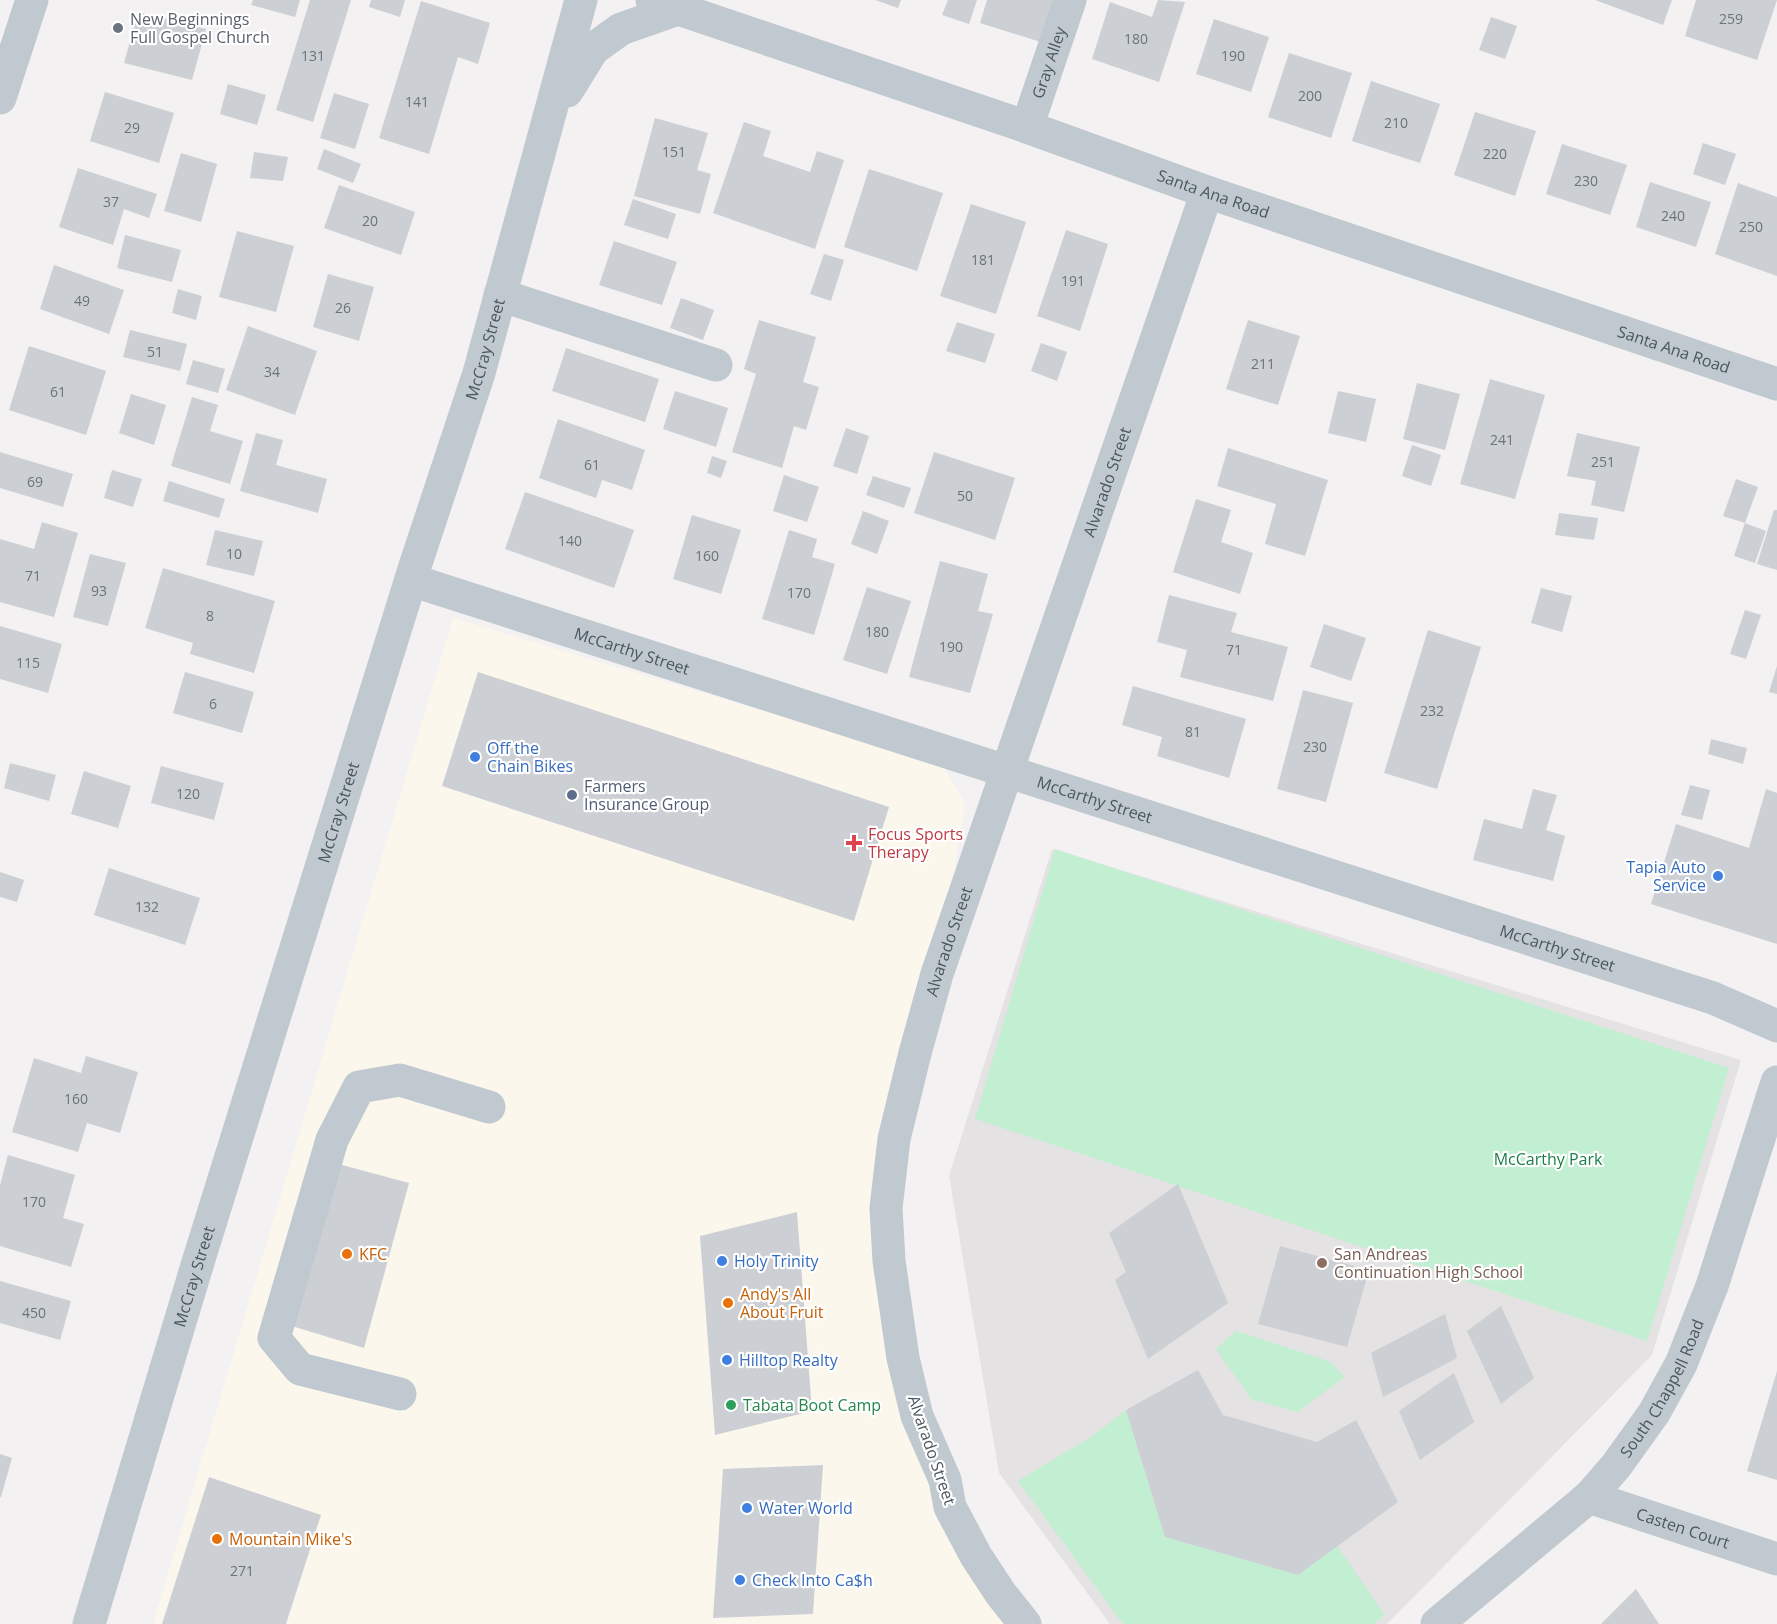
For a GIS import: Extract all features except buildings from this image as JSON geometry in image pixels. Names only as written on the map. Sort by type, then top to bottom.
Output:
[{"type":"street","points":[[0,98],[32,0]]},
{"type":"street","name":"McCray Street","points":[[89,1624],[199,1259],[411,580],[479,373],[581,0]]},
{"type":"street","name":"Gray Alley","points":[[1027,126],[1070,0]]},
{"type":"street","points":[[548,121],[593,49],[621,29],[673,3]]},
{"type":"street","name":"Santa Ana Road","points":[[673,3],[1027,126],[1207,192],[1777,384]]},
{"type":"street","name":"Alvarado Street","points":[[1024,1624],[976,1556],[950,1507],[945,1480],[917,1416],[903,1358],[890,1272],[886,1208],[894,1139],[937,974],[1207,192]]},
{"type":"street","points":[[500,295],[716,365]]},
{"type":"street","name":"McCarthy Street","points":[[411,580],[1702,994],[1777,1026]]},
{"type":"street","points":[[400,1394],[300,1369],[274,1338],[332,1140],[359,1087],[400,1080],[489,1107]]},
{"type":"street","name":"South Chappell Road","points":[[1437,1624],[1588,1497],[1616,1467],[1654,1413],[1681,1364],[1713,1286],[1777,1082]]},
{"type":"street","name":"Casten Court","points":[[1588,1497],[1777,1559]]},
{"type":"shaded area","points":[[453,618],[943,765],[965,804],[937,974],[893,1130],[906,1389],[1022,1624],[153,1624]]},
{"type":"shaded area","name":"San Andreas Continuation High School","points":[[1052,849],[1741,1060],[1652,1355],[1387,1624],[1110,1624],[999,1473],[949,1176]]},
{"type":"green space","name":"McCarthy Park","points":[[1055,849],[1729,1068],[1647,1341],[975,1119]]},
{"type":"green space","points":[[1236,1331],[1329,1361],[1345,1377],[1297,1412],[1251,1399],[1216,1349]]},
{"type":"green space","points":[[1126,1410],[1165,1537],[1298,1575],[1337,1546],[1384,1614],[1375,1624],[1123,1624],[1018,1481],[1091,1437]]},
{"type":"place","name":"New Beginnings Full Gospel Church","points":[[118,28]]},
{"type":"place","name":"Off the Chain Bikes","points":[[475,757]]},
{"type":"place","name":"Farmers Insurance Group","points":[[572,795]]},
{"type":"place","name":"Focus Sports Therapy","points":[[854,843]]},
{"type":"place","name":"Tapia Auto Service","points":[[1718,876]]},
{"type":"place","name":"KFC","points":[[347,1254]]},
{"type":"place","name":"Holy Trinity","points":[[722,1261]]},
{"type":"place","name":"San Andreas Continuation High School","points":[[1322,1263]]},
{"type":"place","name":"Andy's All About Fruit","points":[[728,1303]]},
{"type":"place","name":"Hilltop Realty","points":[[727,1360]]},
{"type":"place","name":"Tabata Boot Camp","points":[[731,1405]]},
{"type":"place","name":"Water World","points":[[747,1508]]},
{"type":"place","name":"Mountain Mike's","points":[[217,1539]]},
{"type":"place","name":"Check Into Ca$h","points":[[740,1580]]}]
